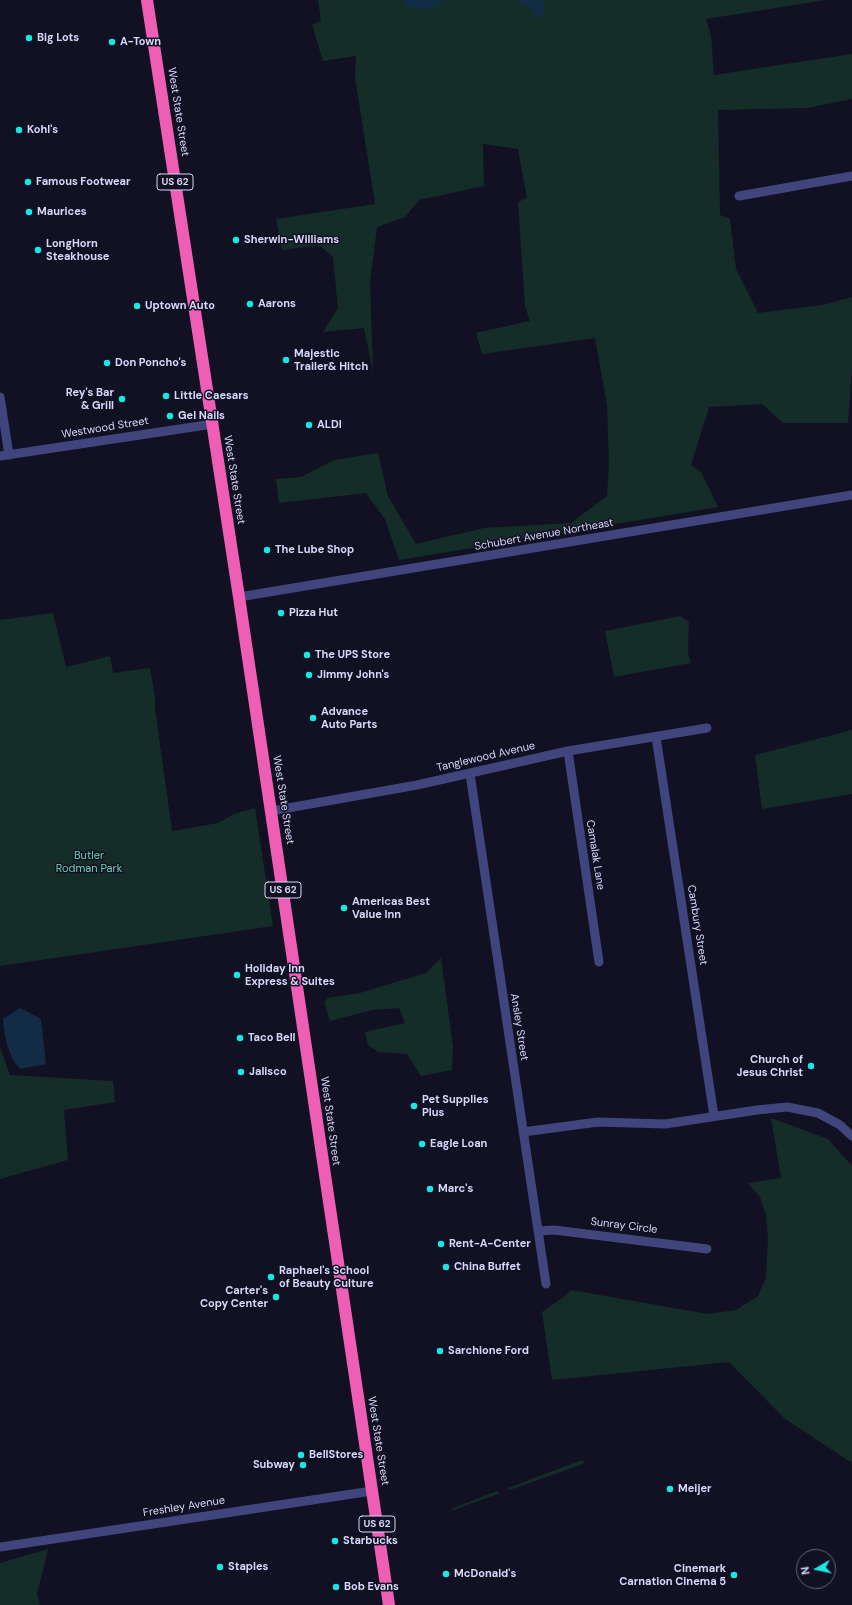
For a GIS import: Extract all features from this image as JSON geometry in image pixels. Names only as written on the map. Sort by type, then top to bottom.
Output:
[{"type":"highway","name":"West State Street","points":[[147,0],[213,424],[389,1605]]},
{"type":"street","points":[[739,196],[852,176]]},
{"type":"street","points":[[0,397],[10,455]]},
{"type":"street","name":"Westwood Street","points":[[0,456],[213,424]]},
{"type":"street","name":"Schubert Avenue Northeast","points":[[239,597],[852,495]]},
{"type":"street","name":"Tanglewood Avenue","points":[[271,810],[417,785],[568,751],[707,728]]},
{"type":"street","name":"Cambury Street","points":[[656,737],[714,1116]]},
{"type":"street","name":"Camalak Lane","points":[[568,751],[600,962]]},
{"type":"street","name":"Ansley Street","points":[[470,774],[546,1284]]},
{"type":"street","points":[[523,1132],[598,1122],[654,1124],[782,1108],[808,1110],[827,1117],[840,1125],[852,1136]]},
{"type":"street","name":"Sunray Circle","points":[[538,1231],[554,1230],[707,1249]]},
{"type":"street","name":"Freshley Avenue","points":[[0,1547],[372,1491]]},
{"type":"green space","points":[[318,0],[826,0],[706,19],[711,35],[714,75],[852,54],[852,99],[807,108],[718,110],[720,215],[730,219],[736,269],[758,313],[823,305],[852,297],[852,368],[848,423],[783,423],[762,404],[709,407],[691,465],[701,472],[718,507],[399,560],[385,519],[366,493],[279,503],[276,479],[301,477],[334,460],[378,453],[388,496],[416,544],[484,528],[571,523],[607,496],[609,465],[607,405],[595,338],[482,354],[476,333],[530,321],[525,306],[518,202],[527,198],[518,149],[483,144],[484,186],[419,200],[405,217],[377,227],[370,282],[373,372],[364,328],[323,332],[338,308],[333,257],[319,245],[282,250],[276,219],[375,204],[355,77],[356,56],[323,61],[312,25],[321,21]]},
{"type":"green space","name":"Butler Rodman Park","points":[[53,613],[66,667],[110,656],[113,673],[150,668],[172,831],[218,823],[234,814],[255,808],[273,926],[0,966],[0,620]]},
{"type":"green space","points":[[680,616],[689,622],[688,653],[691,663],[614,677],[605,631]]},
{"type":"green space","points":[[852,730],[852,794],[762,809],[755,755]]},
{"type":"green space","points":[[441,958],[453,1047],[452,1070],[421,1076],[407,1054],[379,1052],[368,1045],[365,1032],[405,1023],[399,1008],[372,1010],[330,1021],[324,1002],[328,998],[360,993],[426,973]]},
{"type":"green space","points":[[0,1047],[10,1075],[113,1081],[115,1102],[64,1110],[68,1160],[0,1179]]},
{"type":"green space","points":[[771,1118],[828,1139],[852,1166],[852,1463],[784,1418],[729,1362],[552,1380],[542,1312],[571,1290],[708,1314],[736,1310],[758,1296],[766,1278],[768,1239],[766,1215],[760,1197],[748,1183],[781,1178]]},
{"type":"green space","points":[[582,1460],[584,1462],[583,1464],[510,1490],[508,1488]]},
{"type":"green space","points":[[497,1491],[499,1492],[498,1494],[453,1510],[451,1509]]},
{"type":"green space","points":[[48,1549],[37,1594],[40,1605],[0,1605],[0,1563]]},
{"type":"water","points":[[403,0],[441,0],[443,4],[430,9],[415,9],[406,7]]},
{"type":"water","points":[[515,0],[545,0],[542,17],[537,17],[529,6]]},
{"type":"water","points":[[20,1008],[41,1019],[46,1064],[20,1069],[12,1058],[4,1032],[3,1019]]},
{"type":"place","name":"Big Lots","points":[[29,38]]},
{"type":"place","name":"A-Town","points":[[112,42]]},
{"type":"place","name":"Kohl's","points":[[19,130]]},
{"type":"place","name":"Famous Footwear","points":[[28,182]]},
{"type":"place","name":"Maurices","points":[[29,212]]},
{"type":"place","name":"Sherwin-Williams","points":[[236,240]]},
{"type":"place","name":"LongHorn Steakhouse","points":[[38,250]]},
{"type":"place","name":"Aarons","points":[[250,304]]},
{"type":"place","name":"Uptown Auto","points":[[137,306]]},
{"type":"place","name":"Majestic Trailer& Hitch","points":[[286,360]]},
{"type":"place","name":"Don Poncho's","points":[[107,363]]},
{"type":"place","name":"Little Caesars","points":[[166,396]]},
{"type":"place","name":"Rey's Bar & Grill","points":[[122,399]]},
{"type":"place","name":"Gel Nails","points":[[170,416]]},
{"type":"place","name":"ALDI","points":[[309,425]]},
{"type":"place","name":"The Lube Shop","points":[[267,550]]},
{"type":"place","name":"Pizza Hut","points":[[281,613]]},
{"type":"place","name":"The UPS Store","points":[[307,655]]},
{"type":"place","name":"Jimmy John's","points":[[309,675]]},
{"type":"place","name":"Advance Auto Parts","points":[[313,718]]},
{"type":"place","name":"Americas Best Value Inn","points":[[344,908]]},
{"type":"place","name":"Holiday Inn Express & Suites","points":[[237,975]]},
{"type":"place","name":"Taco Bell","points":[[240,1038]]},
{"type":"place","name":"Church of Jesus Christ","points":[[811,1066]]},
{"type":"place","name":"Jalisco","points":[[241,1072]]},
{"type":"place","name":"Pet Supplies Plus","points":[[414,1106]]},
{"type":"place","name":"Eagle Loan","points":[[422,1144]]},
{"type":"place","name":"Marc's","points":[[430,1189]]},
{"type":"place","name":"Rent-A-Center","points":[[441,1244]]},
{"type":"place","name":"China Buffet","points":[[446,1267]]},
{"type":"place","name":"Raphael's School of Beauty Culture","points":[[271,1277]]},
{"type":"place","name":"Carter's Copy Center","points":[[276,1297]]},
{"type":"place","name":"Sarchione Ford","points":[[440,1351]]},
{"type":"place","name":"BellStores","points":[[301,1455]]},
{"type":"place","name":"Subway","points":[[303,1465]]},
{"type":"place","name":"Meijer","points":[[670,1489]]},
{"type":"place","name":"Starbucks","points":[[335,1541]]},
{"type":"place","name":"Staples","points":[[220,1567]]},
{"type":"place","name":"McDonald's","points":[[446,1574]]},
{"type":"place","name":"Cinemark Carnation Cinema 5","points":[[734,1575]]},
{"type":"place","name":"Bob Evans","points":[[336,1587]]}]
